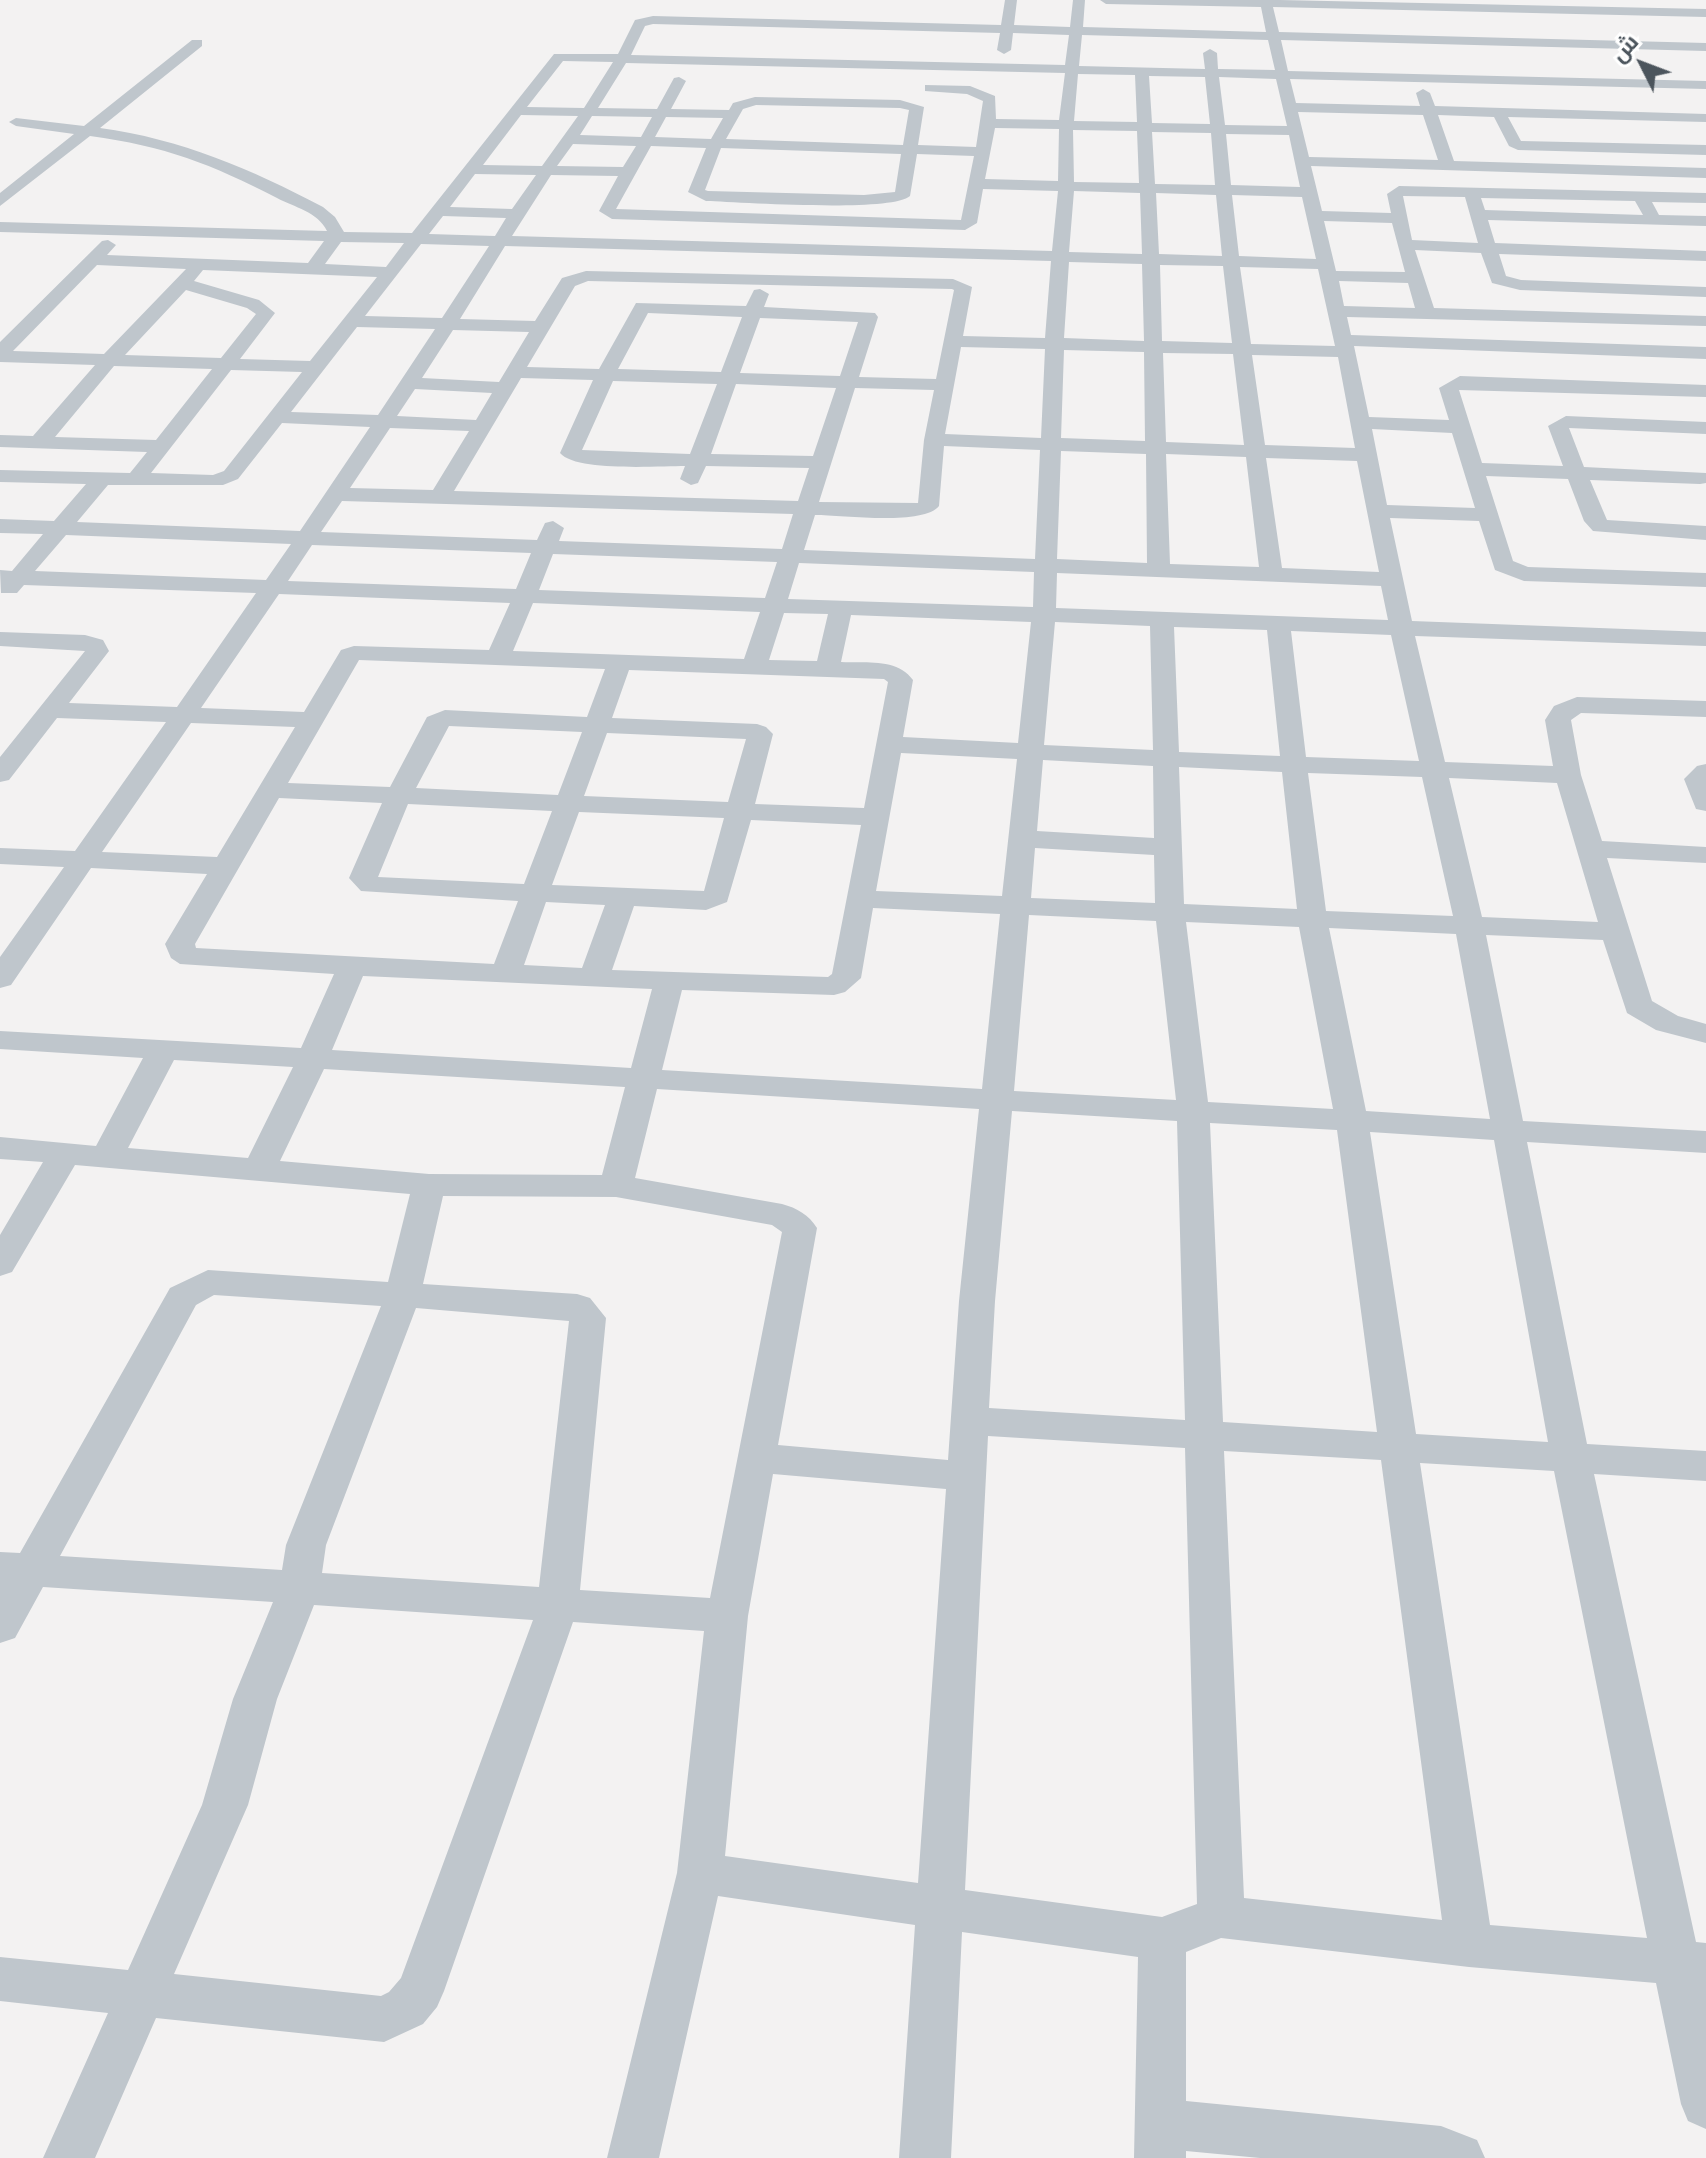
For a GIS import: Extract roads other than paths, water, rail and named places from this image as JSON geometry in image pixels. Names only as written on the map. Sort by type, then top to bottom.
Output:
[{"type":"street","points":[[1002,69],[1011,0]]},
{"type":"street","points":[[925,2158],[977,1301],[1044,614],[1055,344],[1066,186],[1066,126],[1078,59],[1076,32],[1079,0]]},
{"type":"street","points":[[1106,0],[1206,2],[1356,93],[1429,110],[1499,113],[1520,97],[1661,97],[1704,122]]},
{"type":"street","points":[[1206,2],[1231,262],[1271,574]]},
{"type":"street","points":[[1275,44],[1330,2],[1610,6],[1706,13]]},
{"type":"street","points":[[1330,2],[1356,93]]},
{"type":"street","points":[[1486,4],[1500,52],[1520,97]]},
{"type":"street","points":[[1610,6],[1642,55],[1661,97]]},
{"type":"street","points":[[926,28],[932,14]]},
{"type":"street","points":[[0,979],[273,586],[450,324],[517,214],[587,113],[617,80],[640,23],[1208,35],[1342,49],[1642,55],[1706,47]]},
{"type":"street","points":[[0,476],[225,479],[231,475],[557,58],[812,58],[846,65],[1002,69],[1078,59],[1142,72],[1275,44],[1335,23],[1536,28]]},
{"type":"street","points":[[824,39],[833,26]]},
{"type":"street","points":[[1689,31],[1706,47]]},
{"type":"street","points":[[0,201],[197,43]]},
{"type":"street","points":[[1275,44],[1362,423],[1401,627],[1469,924],[1571,1459],[1691,1964],[1706,2104]]},
{"type":"street","points":[[826,109],[846,65]]},
{"type":"street","points":[[1142,72],[1151,260],[1159,570]]},
{"type":"street","points":[[1303,161],[1356,93],[1418,78],[1520,97],[1588,99],[1661,97],[1706,85]]},
{"type":"street","points":[[1418,78],[1448,166]]},
{"type":"street","points":[[680,81],[607,211],[623,216],[698,219],[965,225],[969,223],[990,99],[970,90],[914,87]]},
{"type":"street","points":[[1588,99],[1629,171]]},
{"type":"street","points":[[755,101],[826,109],[917,107],[910,150],[900,171],[902,196],[864,200],[797,191],[706,196],[696,192],[715,145],[736,119],[738,106],[755,101]]},
{"type":"street","points":[[517,111],[663,113],[736,119]]},
{"type":"street","points":[[1499,113],[1514,143],[1518,145],[1706,150]]},
{"type":"street","points":[[16,122],[162,145],[212,159],[335,224],[337,235],[313,269]]},
{"type":"street","points":[[988,123],[1217,129],[1303,161],[1400,218]]},
{"type":"street","points":[[571,139],[982,152]]},
{"type":"street","points":[[976,184],[1224,190],[1303,161],[1706,173]]},
{"type":"street","points":[[1515,168],[1527,194]]},
{"type":"street","points":[[471,169],[628,172]]},
{"type":"street","points":[[786,221],[797,191]]},
{"type":"street","points":[[1426,313],[1405,245],[1395,194],[1399,191],[1706,198]]},
{"type":"street","points":[[1471,192],[1498,279],[1507,282],[1699,292]]},
{"type":"street","points":[[953,341],[1242,349],[1341,334],[1426,313],[1706,318],[1699,292],[1673,255],[1641,197]]},
{"type":"street","points":[[864,200],[864,219],[870,224]]},
{"type":"street","points":[[438,211],[517,214]]},
{"type":"street","points":[[1480,215],[1706,221]]},
{"type":"street","points":[[672,278],[698,219]]},
{"type":"street","points":[[857,282],[870,224]]},
{"type":"street","points":[[0,227],[1231,262],[1417,278]]},
{"type":"street","points":[[0,354],[122,232]]},
{"type":"street","points":[[1405,245],[1706,256]]},
{"type":"street","points":[[93,260],[391,272]]},
{"type":"street","points":[[39,442],[109,360],[200,264]]},
{"type":"street","points":[[334,494],[905,512],[928,506],[934,440],[963,287],[953,284],[586,276],[575,279],[568,282],[440,497]]},
{"type":"street","points":[[682,504],[765,280]]},
{"type":"street","points":[[136,479],[266,313],[253,304],[182,283]]},
{"type":"street","points":[[754,667],[869,317],[642,307],[605,376],[570,453],[583,458],[820,462]]},
{"type":"street","points":[[1581,317],[1608,387]]},
{"type":"street","points":[[353,321],[541,327]]},
{"type":"street","points":[[1341,334],[1594,350],[1706,353]]},
{"type":"street","points":[[0,354],[317,367]]},
{"type":"street","points":[[410,383],[605,376],[945,385]]},
{"type":"street","points":[[1706,391],[1460,382],[1449,388],[1503,565],[1512,571],[1706,580]]},
{"type":"street","points":[[1571,386],[1584,423]]},
{"type":"street","points":[[278,417],[483,426]]},
{"type":"street","points":[[1706,428],[1566,422],[1558,426],[1595,521],[1601,526],[1706,533]]},
{"type":"street","points":[[1362,423],[1461,427]]},
{"type":"street","points":[[934,440],[1367,455]]},
{"type":"street","points":[[0,441],[161,446]]},
{"type":"street","points":[[1474,469],[1704,476]]},
{"type":"street","points":[[0,597],[10,577],[62,528],[103,478]]},
{"type":"street","points":[[498,658],[565,500]]},
{"type":"street","points":[[1380,511],[1489,515]]},
{"type":"street","points":[[0,526],[1159,570],[1278,623],[1706,639]]},
{"type":"street","points":[[10,577],[1162,618],[1271,574],[1391,579]]},
{"type":"street","points":[[827,669],[841,607]]},
{"type":"street","points":[[1162,618],[1170,912],[1193,1109],[1207,1436],[1221,1917]]},
{"type":"street","points":[[1278,623],[1312,918],[1352,1121],[1469,1945]]},
{"type":"street","points":[[0,639],[94,645],[97,651],[0,774]]},
{"type":"street","points":[[351,654],[498,658],[890,672],[901,680],[846,978],[834,986],[669,981],[191,958],[182,952],[180,944],[351,654]]},
{"type":"street","points":[[506,973],[620,662]]},
{"type":"street","points":[[1706,709],[1577,705],[1563,711],[1558,720],[1568,775],[1638,1006],[1667,1023],[1706,1034]]},
{"type":"street","points":[[50,710],[312,720]]},
{"type":"street","points":[[440,720],[597,724],[760,734],[717,896],[706,901],[534,894],[365,882],[363,878],[398,797],[436,722],[440,720]]},
{"type":"street","points":[[887,744],[1030,753],[1568,775]]},
{"type":"street","points":[[1706,772],[1697,779],[1706,803]]},
{"type":"street","points":[[271,790],[874,817]]},
{"type":"street","points":[[1022,839],[1168,847]]},
{"type":"street","points":[[1592,849],[1706,855]]},
{"type":"street","points":[[0,856],[226,866]]},
{"type":"street","points":[[594,978],[622,898]]},
{"type":"street","points":[[862,899],[1616,932]]},
{"type":"street","points":[[259,1170],[313,1058],[352,967]]},
{"type":"street","points":[[616,1186],[647,1076],[669,981]]},
{"type":"street","points":[[0,1040],[647,1076],[1706,1142]]},
{"type":"street","points":[[107,1157],[164,1049]]},
{"type":"street","points":[[0,1148],[429,1185],[616,1186],[782,1215],[800,1228],[727,1616],[700,1873],[633,2158]]},
{"type":"street","points":[[0,1264],[65,1154]]},
{"type":"street","points":[[69,2158],[225,1805],[255,1699],[299,1590],[306,1545],[403,1295],[429,1185]]},
{"type":"street","points":[[0,1626],[15,1569],[183,1297],[190,1291],[208,1282],[403,1295],[577,1307],[588,1318],[558,1607],[420,1991],[406,2008],[384,2019],[0,1979]]},
{"type":"street","points":[[970,1421],[1706,1466]]},
{"type":"street","points":[[757,1458],[966,1476]]},
{"type":"street","points":[[15,1569],[727,1616]]},
{"type":"street","points":[[700,1873],[1162,1939],[1221,1917],[1469,1945],[1691,1964]]},
{"type":"street","points":[[1162,1939],[1160,2140],[1441,2151],[1459,2158]]}]
